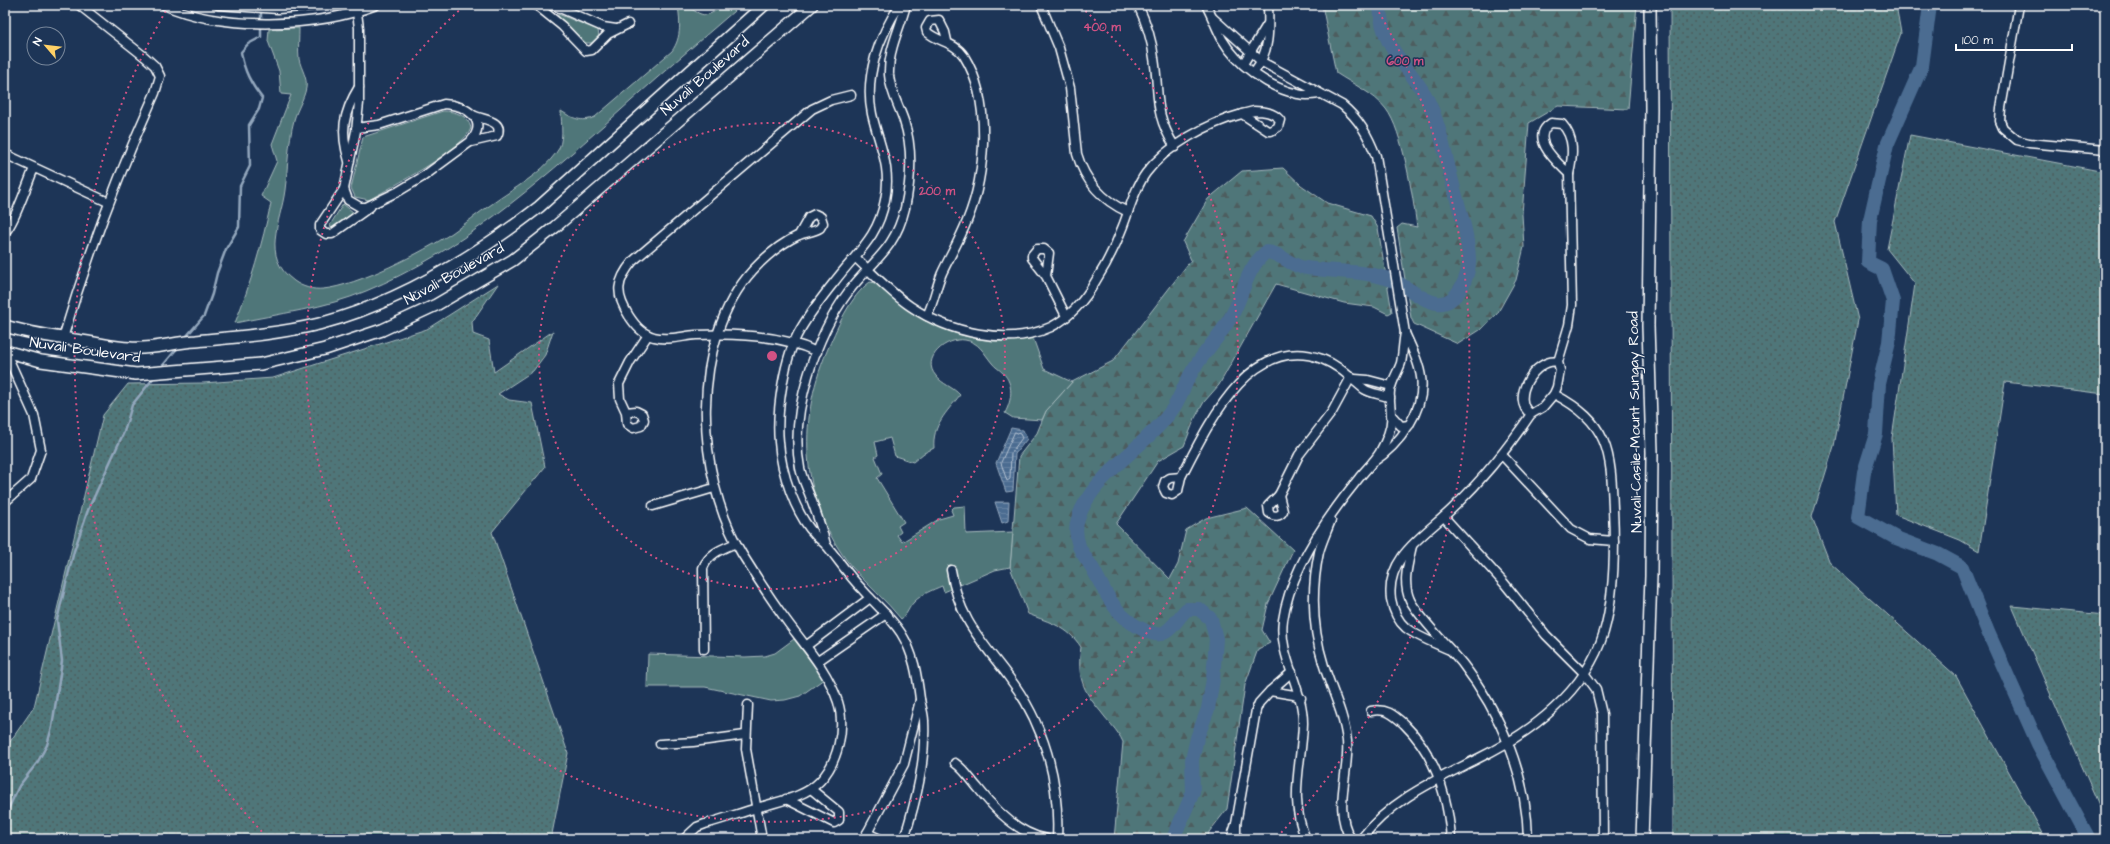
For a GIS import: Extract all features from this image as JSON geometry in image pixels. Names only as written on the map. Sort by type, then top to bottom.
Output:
[{"type":"main road","name":"Nuvali Boulevard","points":[[5,326],[63,338],[130,348],[159,347],[192,341],[252,336],[319,324],[374,306],[436,274],[500,236],[539,207],[764,5]]},
{"type":"main road","name":"Nuvali Boulevard","points":[[5,351],[42,361],[136,374],[261,364],[325,349],[382,330],[436,305],[512,260],[812,5]]},
{"type":"main road","name":"Nuvali-Casile-Mount Sungay Road","points":[[1642,839],[1651,576],[1652,452],[1648,326],[1651,109],[1650,5]]},
{"type":"street","points":[[63,338],[81,277],[108,202],[155,93],[160,76],[155,66],[145,57],[79,5]]},
{"type":"street","points":[[164,5],[206,17],[269,24],[318,20],[357,8],[376,5]]},
{"type":"street","points":[[218,5],[252,9],[270,9],[323,5]]},
{"type":"street","points":[[536,5],[582,49],[589,51],[616,29],[628,24]]},
{"type":"street","points":[[1041,5],[1059,48],[1070,88],[1076,143],[1080,164],[1089,182],[1102,196],[1117,207],[1128,212]]},
{"type":"street","points":[[1138,5],[1152,46],[1160,114],[1168,135],[1175,147]]},
{"type":"street","points":[[1206,5],[1222,39],[1243,64],[1286,91],[1299,95],[1320,94]]},
{"type":"street","points":[[1254,72],[1262,62],[1267,45],[1268,5]]},
{"type":"street","points":[[2019,5],[2001,108],[2000,122],[2003,128],[2017,140],[2029,143],[2105,150]]},
{"type":"street","points":[[551,18],[555,6],[603,27],[616,29]]},
{"type":"street","points":[[901,6],[882,36],[872,70],[872,114],[886,159],[887,184],[885,200],[876,227],[856,258],[835,280],[800,330],[794,344],[781,393],[779,444],[786,476],[797,506],[814,534],[826,545],[870,598],[886,614],[900,632],[912,657],[919,684],[920,700],[924,718],[922,765],[912,812],[904,839]]},
{"type":"street","points":[[826,545],[822,529],[804,484],[798,454],[800,409],[809,374],[827,327],[842,301],[889,247],[898,231],[908,191],[910,171],[908,137],[892,91],[890,76],[891,50],[901,6]]},
{"type":"street","points":[[357,8],[360,87],[356,128],[344,189],[320,225],[320,230],[323,233],[332,234],[372,206],[424,176],[470,142],[477,131],[478,125],[473,115]]},
{"type":"street","points":[[1213,18],[1262,62],[1342,105],[1359,122],[1372,145],[1381,182],[1391,254],[1405,333],[1419,368],[1423,388],[1419,407],[1409,425],[1394,446],[1373,462]]},
{"type":"street","points":[[1243,64],[1268,24]]},
{"type":"street","points":[[927,316],[933,304],[942,274],[967,222],[973,205],[982,157],[983,125],[975,82],[964,55],[947,41]]},
{"type":"street","points":[[349,163],[343,137],[346,111],[360,87]]},
{"type":"street","points":[[817,352],[794,344],[761,337],[718,334],[664,339],[648,335],[633,322],[622,307],[619,289],[625,271],[633,262],[812,109],[831,100],[850,95]]},
{"type":"street","points":[[356,128],[379,125],[444,104],[461,107],[473,115],[494,122],[498,126],[497,136],[470,142]]},
{"type":"street","points":[[856,258],[897,297],[927,316],[945,324],[965,330],[1014,336],[1040,331],[1052,326],[1078,306],[1095,282],[1115,245],[1146,173],[1164,155],[1209,126],[1242,114]]},
{"type":"street","points":[[1452,652],[1407,628],[1402,623],[1392,607],[1391,583],[1393,573],[1400,558],[1474,487],[1502,455],[1530,414],[1540,410],[1554,394],[1560,374],[1558,362],[1569,324],[1572,305],[1569,174],[1572,152],[1570,138],[1562,124],[1551,123],[1546,126],[1543,133],[1546,149],[1549,155],[1569,174]]},
{"type":"street","points":[[5,154],[108,202]]},
{"type":"street","points":[[5,232],[8,230],[34,168]]},
{"type":"street","points":[[344,189],[348,200],[354,204],[360,207],[372,206]]},
{"type":"street","points":[[684,839],[697,827],[786,799],[811,789],[819,782],[833,763],[842,725],[838,703],[818,661],[776,605],[736,543],[717,501],[706,433],[705,413],[709,371],[724,316],[752,270],[775,250],[798,235]]},
{"type":"street","points":[[1046,276],[1066,316]]},
{"type":"street","points":[[1306,839],[1301,829],[1297,800],[1297,773],[1302,736],[1301,698],[1283,642],[1282,629],[1285,608],[1301,566],[1320,530],[1373,462],[1390,430],[1392,416],[1390,398],[1391,386],[1400,364],[1405,333]]},
{"type":"street","points":[[626,412],[620,399],[620,384],[637,350],[648,335]]},
{"type":"street","points":[[5,351],[34,415],[41,450],[31,479],[5,502]]},
{"type":"street","points":[[1181,478],[1200,440],[1220,407],[1248,375],[1265,362],[1288,355],[1315,357],[1335,365],[1353,378],[1365,390],[1390,398]]},
{"type":"street","points":[[1400,364],[1409,360],[1415,362],[1419,368]]},
{"type":"street","points":[[1530,414],[1522,406],[1522,400],[1527,384],[1539,368],[1550,361],[1558,362]]},
{"type":"street","points":[[1353,378],[1391,386]]},
{"type":"street","points":[[1279,495],[1299,455],[1332,412],[1353,378]]},
{"type":"street","points":[[1361,839],[1392,809],[1439,777],[1479,759],[1508,742],[1558,704],[1584,673],[1600,642],[1605,626],[1611,588],[1614,541],[1610,471],[1603,440],[1592,422],[1579,409],[1554,394]]},
{"type":"street","points":[[1392,416],[1401,426],[1409,425]]},
{"type":"street","points":[[1502,455],[1572,530],[1590,539],[1614,541]]},
{"type":"street","points":[[653,506],[714,488]]},
{"type":"street","points":[[1335,510],[1319,557],[1314,590],[1314,626],[1324,665],[1345,730],[1348,760],[1342,793],[1342,808],[1344,822],[1351,839]]},
{"type":"street","points":[[1444,517],[1504,583],[1546,635],[1584,673],[1596,689],[1602,714],[1603,839]]},
{"type":"street","points":[[704,649],[703,568],[709,557],[714,553],[736,543]]},
{"type":"street","points":[[1412,546],[1406,578],[1410,599],[1482,692],[1508,742],[1519,774],[1525,798],[1528,839]]},
{"type":"street","points":[[951,570],[954,588],[966,619],[984,648],[1015,687],[1036,723],[1044,741],[1054,777],[1058,800],[1057,839]]},
{"type":"street","points":[[806,646],[870,598]]},
{"type":"street","points":[[818,661],[886,614]]},
{"type":"street","points":[[1231,839],[1236,824],[1256,710],[1259,703],[1270,691],[1292,672]]},
{"type":"street","points":[[1270,691],[1294,695],[1301,698]]},
{"type":"street","points":[[880,839],[865,836],[889,796],[904,764],[920,700]]},
{"type":"street","points":[[748,705],[745,735],[748,771],[762,839]]},
{"type":"street","points":[[1371,711],[1383,710],[1399,720],[1424,748],[1439,777],[1448,807],[1451,839]]},
{"type":"street","points":[[660,744],[693,742],[745,735]]},
{"type":"street","points":[[955,763],[967,772],[987,800],[1011,822],[1031,834],[1047,839]]},
{"type":"street","points":[[786,799],[834,823],[839,820],[839,812],[811,789]]},
{"type":"street","points":[[1236,824],[1236,839]]},
{"type":"green space","points":[[678,5],[690,8],[703,15],[715,11],[722,5],[741,5],[555,168],[496,215],[433,257],[366,291],[335,302],[235,323],[256,263],[271,203],[261,196],[277,161],[272,144],[291,95],[281,94],[279,71],[268,41],[269,29],[299,28],[299,59],[306,84],[305,92],[295,116],[292,129],[285,190],[275,238],[275,250],[278,261],[284,271],[294,281],[308,288],[323,289],[337,287],[371,275],[440,241],[535,175],[550,161],[559,149],[562,138],[561,111],[569,116],[581,120],[595,117],[672,51],[679,35],[680,23]]},
{"type":"green space","points":[[1322,5],[1637,5],[1628,109],[1558,106],[1529,123],[1522,214],[1524,247],[1516,280],[1497,314],[1480,330],[1458,344],[1414,324],[1411,318],[1397,228],[1402,224],[1417,227],[1410,183],[1402,148],[1392,119],[1381,103],[1369,93],[1336,73]]},
{"type":"green space","points":[[1670,5],[1896,5],[1901,33],[1835,222],[1858,320],[1834,446],[1812,517],[1830,563],[1956,676],[2046,839],[1673,839]]},
{"type":"green space","points":[[558,14],[598,30],[599,37],[592,43],[584,43],[558,18]]},
{"type":"green space","points":[[443,111],[456,113],[467,120],[471,128],[466,137],[441,157],[369,200],[355,197],[351,188],[363,137]]},
{"type":"green space","points":[[1910,135],[2105,172],[2105,394],[2005,382],[1979,551],[1960,540],[1896,515],[1892,438],[1915,284],[1887,249]]},
{"type":"green space","points":[[1283,168],[1301,185],[1327,203],[1371,216],[1378,228],[1392,312],[1388,314],[1374,307],[1344,303],[1276,284],[1219,385],[1204,402],[1195,418],[1184,446],[1158,461],[1116,524],[1170,579],[1178,564],[1186,530],[1206,518],[1247,508],[1293,550],[1268,604],[1262,630],[1270,643],[1258,649],[1245,685],[1227,809],[1209,832],[1208,839],[1114,839],[1123,742],[1118,733],[1089,697],[1085,689],[1082,682],[1080,666],[1081,647],[1070,634],[1058,626],[1028,614],[1010,567],[1019,456],[1037,433],[1046,411],[1072,382],[1113,361],[1191,260],[1183,242],[1208,199],[1242,171]]},
{"type":"green space","points":[[343,204],[353,212],[352,214],[331,228],[330,225]]},
{"type":"green space","points":[[870,282],[875,283],[909,310],[928,321],[968,337],[989,341],[1011,341],[1033,338],[1044,369],[1072,382],[1046,411],[1042,420],[1013,418],[1005,413],[1011,392],[1007,377],[993,364],[977,345],[970,341],[958,340],[944,345],[933,356],[931,362],[932,369],[936,376],[960,395],[941,419],[935,432],[934,448],[924,453],[913,462],[895,456],[890,438],[875,442],[878,455],[875,457],[882,474],[877,478],[904,522],[898,526],[901,532],[897,535],[902,542],[939,519],[953,515],[951,510],[954,507],[965,506],[966,534],[1013,532],[1010,567],[995,570],[944,592],[942,586],[931,591],[914,602],[901,619],[863,580],[834,542],[822,516],[813,490],[809,462],[808,434],[811,406],[817,378],[827,351],[844,314],[856,296]]},
{"type":"green space","points":[[498,284],[472,322],[473,334],[489,340],[494,372],[553,331],[545,355],[533,371],[498,394],[509,400],[532,403],[545,467],[492,532],[568,753],[551,839],[5,839],[5,749],[34,707],[103,415],[128,384],[203,383],[273,378],[427,329]]},
{"type":"green space","points":[[2012,606],[2105,615],[2105,819]]},
{"type":"green space","points":[[794,639],[824,679],[800,696],[785,700],[771,701],[705,687],[647,687],[648,654],[745,657],[765,656],[775,653]]},
{"type":"water","points":[[1011,428],[1023,430],[1027,439],[1015,454],[1013,491],[1006,492],[996,463]]},
{"type":"water","points":[[995,502],[1009,502],[1008,521],[1002,523]]},
{"type":"waterway","points":[[1173,839],[1193,792],[1192,760],[1197,738],[1208,709],[1213,679],[1216,639],[1211,619],[1199,609],[1187,609],[1169,630],[1161,634],[1150,632],[1126,619],[1113,605],[1082,552],[1077,536],[1077,522],[1085,503],[1095,488],[1107,474],[1163,421],[1174,407],[1192,372],[1229,320],[1254,266],[1266,252],[1275,254],[1301,267],[1383,277],[1394,281],[1431,302],[1444,303],[1451,300],[1461,288],[1465,281],[1469,266],[1467,240],[1442,139],[1435,116],[1425,95],[1390,44],[1381,20],[1380,5]]},
{"type":"waterway","points":[[1930,5],[1922,66],[1887,145],[1870,220],[1868,262],[1882,269],[1893,301],[1889,342],[1879,384],[1876,434],[1864,472],[1858,517],[1896,538],[1938,554],[1962,567],[1988,632],[2038,744],[2089,839]]},
{"type":"waterway","points":[[185,338],[204,316],[226,249],[239,227],[240,186],[250,166],[249,125],[259,109],[262,98],[248,77],[241,52],[248,44],[261,37],[261,10]]},
{"type":"waterway","points":[[160,369],[179,346]]},
{"type":"waterway","points":[[5,816],[19,786],[37,763],[47,745],[52,727],[62,661],[57,620],[74,551],[88,510],[124,432],[132,405],[155,376]]}]
